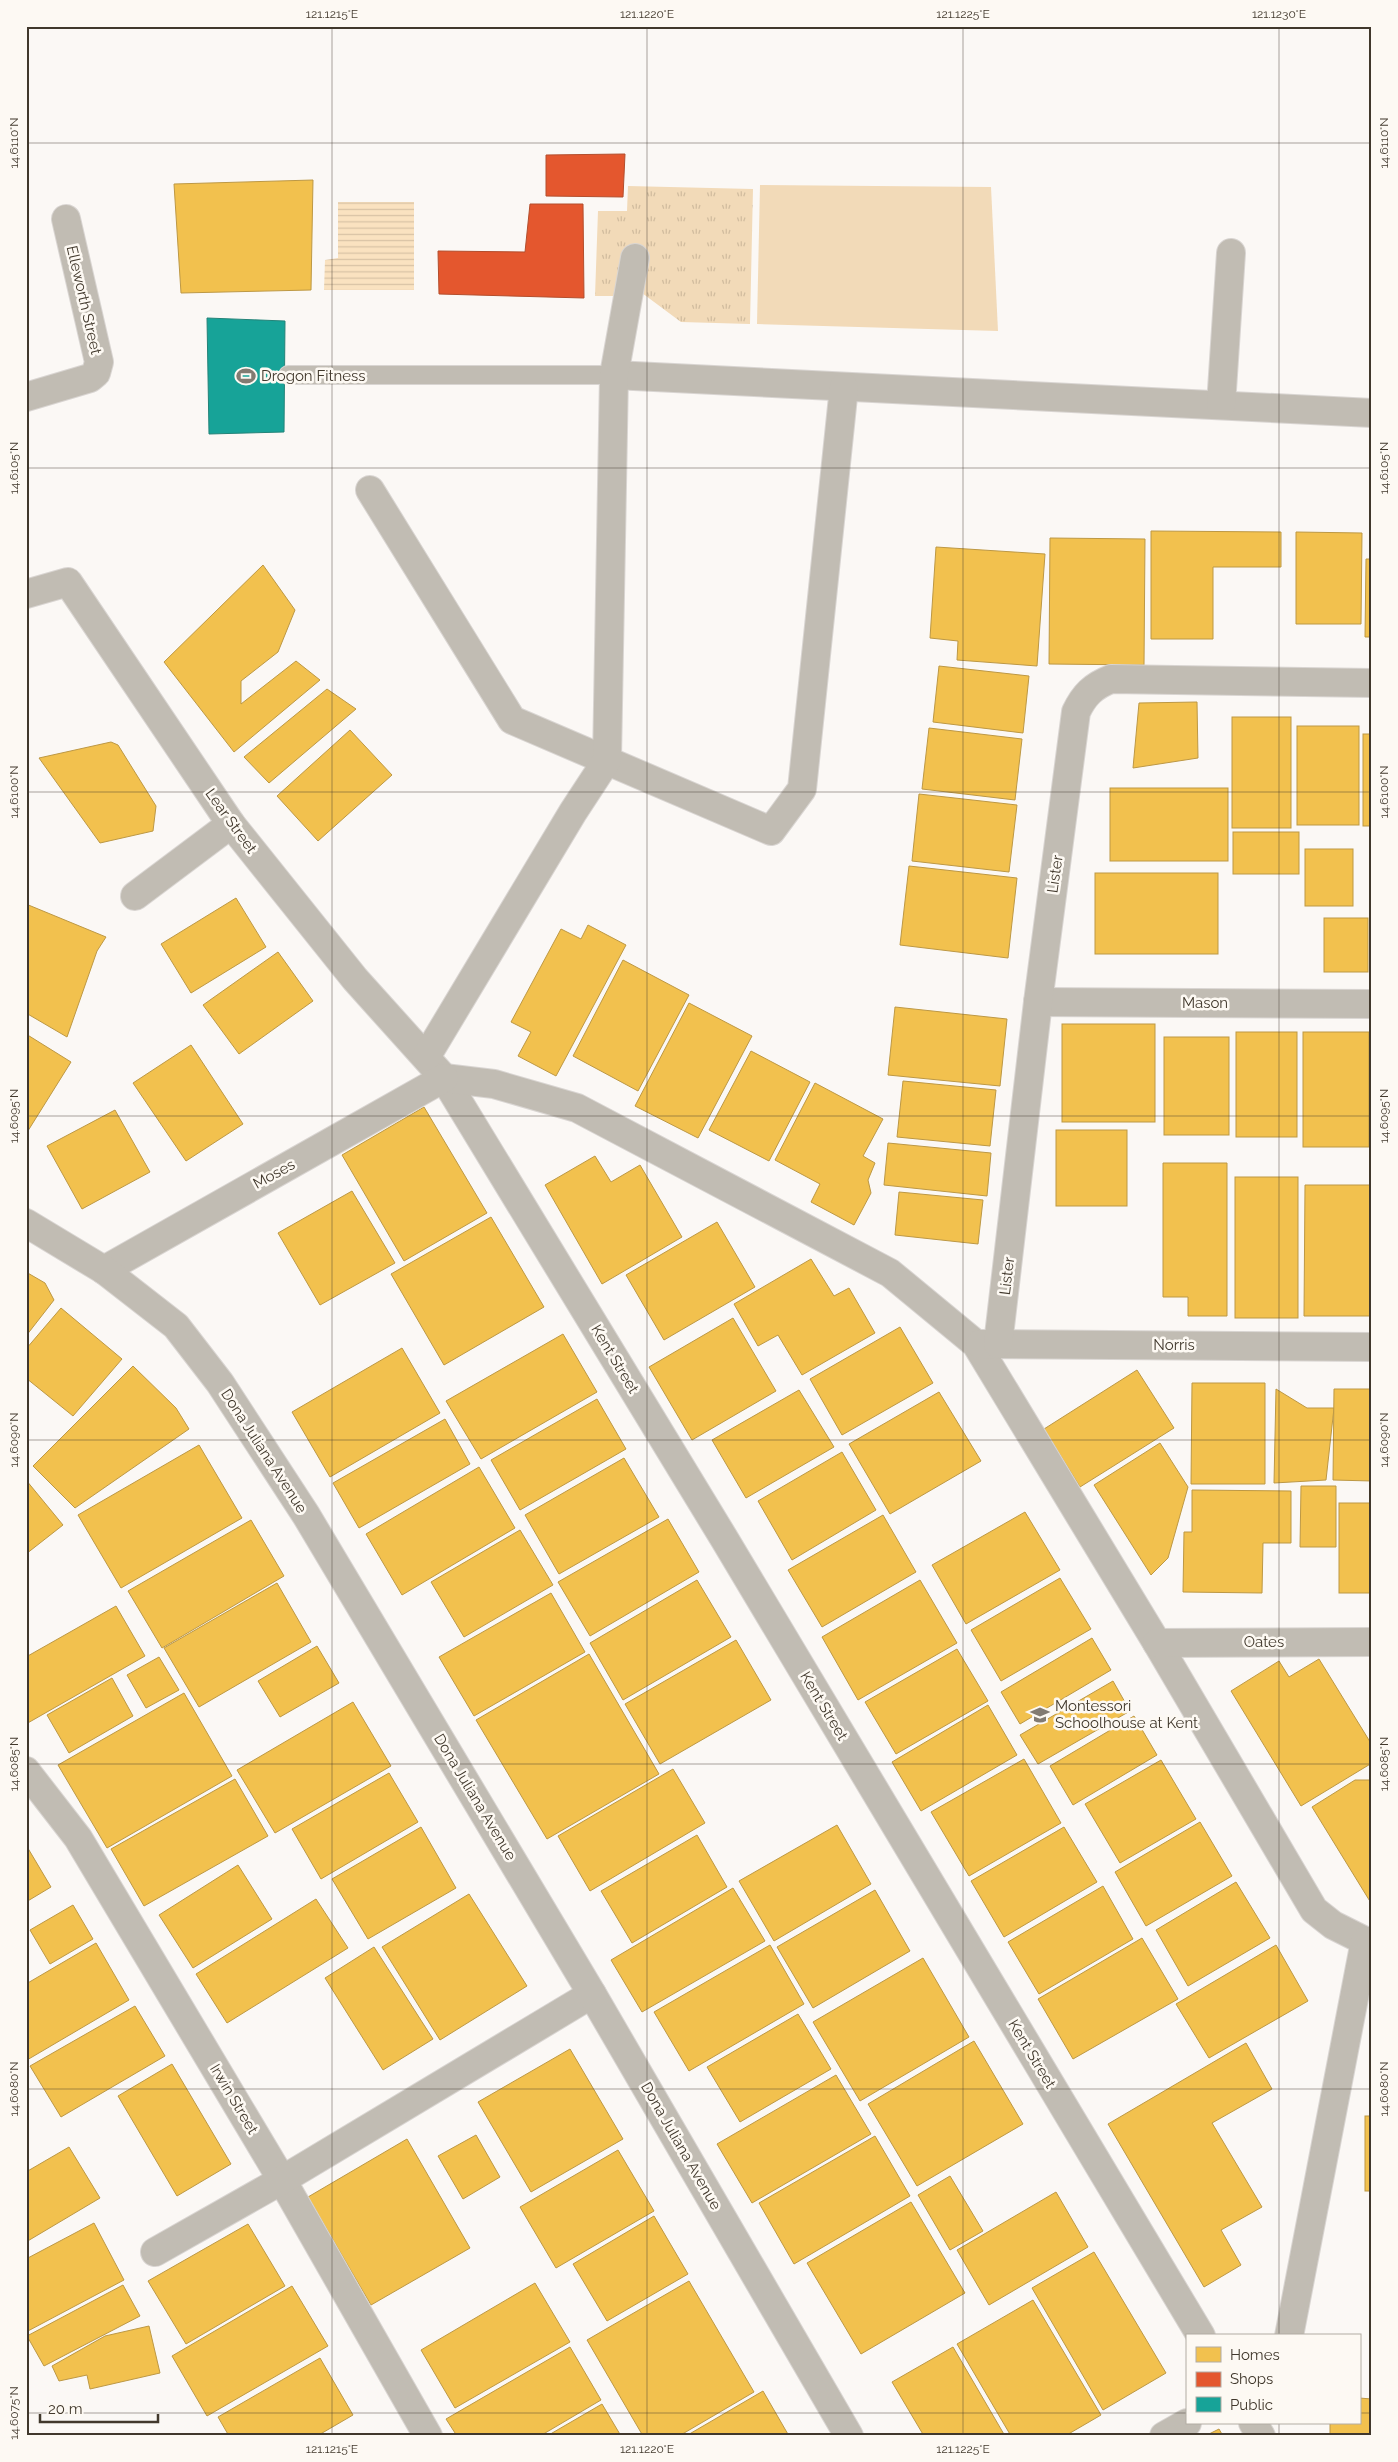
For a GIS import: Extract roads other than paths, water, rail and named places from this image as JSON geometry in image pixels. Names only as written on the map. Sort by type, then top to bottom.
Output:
[{"type":"street","name":"Elleworth Street","points":[[26,398],[90,378],[96,373],[98,362],[66,219]]},
{"type":"street","points":[[1221,405],[1231,253]]},
{"type":"street","points":[[426,1057],[573,812],[607,760],[614,376],[635,258]]},
{"type":"street","points":[[614,376],[1372,413]]},
{"type":"street","points":[[370,490],[512,720],[771,831],[802,789],[844,387]]},
{"type":"street","name":"Lear Street","points":[[26,594],[68,582],[231,824],[355,978],[444,1078]]},
{"type":"street","name":"Lister","points":[[987,1344],[1038,1002],[1076,712],[1083,697],[1097,685],[1111,679],[1372,683]]},
{"type":"street","points":[[135,896],[231,824]]},
{"type":"street","name":"Mason","points":[[1038,1002],[1372,1004]]},
{"type":"street","points":[[444,1078],[494,1084],[576,1108],[890,1273],[987,1344],[1157,1643],[1314,1910],[1333,1925],[1368,1941],[1289,2334]]},
{"type":"street","name":"Moses","points":[[104,1270],[444,1078]]},
{"type":"street","name":"Kent Street","points":[[444,1078],[720,1532],[1200,2334]]},
{"type":"street","name":"Dona Juliana Avenue","points":[[26,1224],[104,1270],[176,1326],[220,1382],[306,1516],[592,1994],[849,2436]]},
{"type":"street","name":"Norris","points":[[987,1344],[1372,1347]]},
{"type":"street","name":"Oates","points":[[1157,1643],[1372,1642]]},
{"type":"street","name":"Irwin Street","points":[[26,1771],[78,1838],[282,2180],[428,2436]]},
{"type":"street","points":[[155,2252],[282,2180],[592,1994]]},
{"type":"street","points":[[1164,2436],[1186,2424]]},
{"type":"street","points":[[1254,2424],[1260,2436]]},
{"type":"lane","points":[[288,375],[614,376]]},
{"type":"place","name":"Drogon Fitness","points":[[246,376]]},
{"type":"place","name":"Montessori Schoolhouse at Kent","points":[[1040,1715]]}]
